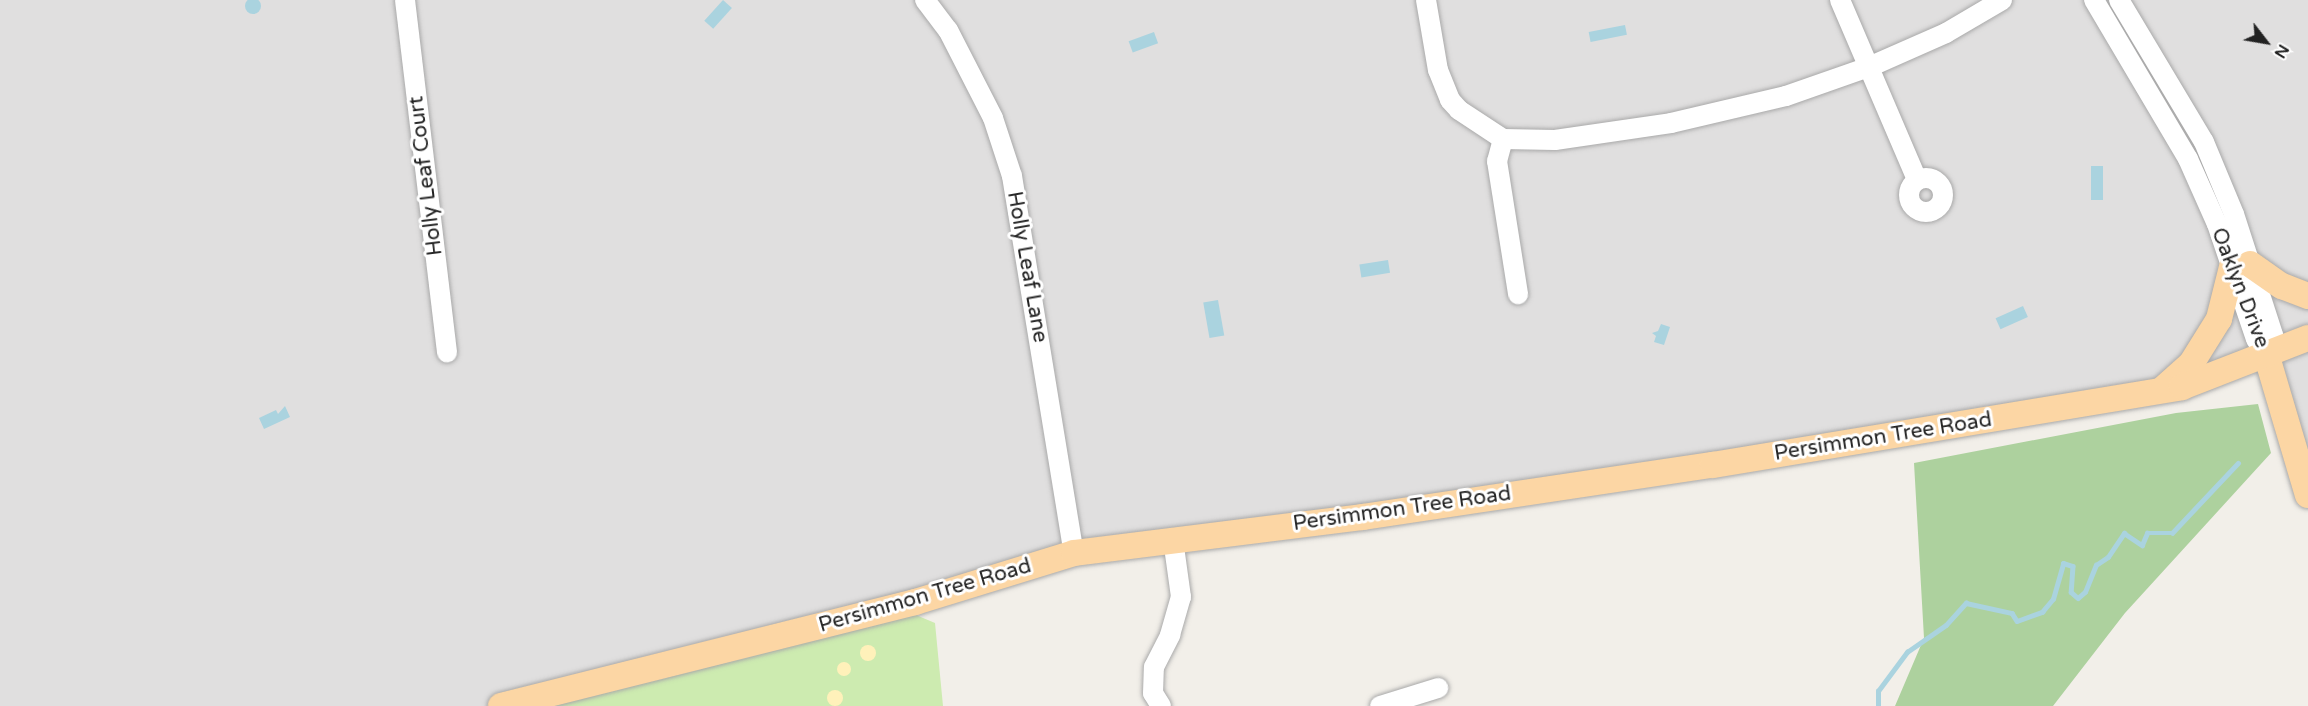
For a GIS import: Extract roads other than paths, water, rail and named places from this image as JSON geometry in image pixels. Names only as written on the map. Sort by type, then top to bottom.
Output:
[{"type":"main road","points":[[2162,391],[2191,364],[2218,319],[2241,266],[2308,296]]},
{"type":"main road","name":"Persimmon Tree Road","points":[[501,706],[915,602],[1074,553],[1363,517],[1713,465],[2162,391],[2267,357],[2308,338]]},
{"type":"main road","points":[[2267,357],[2308,495]]},
{"type":"street","name":"Holly Leaf Court","points":[[405,0],[447,353]]},
{"type":"street","name":"Holly Leaf Lane","points":[[925,0],[948,30],[993,118],[1012,176],[1074,553]]},
{"type":"street","points":[[1426,0],[1438,70],[1450,100],[1478,125],[1503,139],[1555,140],[1671,123],[1786,96],[1869,68],[1946,33],[2002,0]]},
{"type":"street","points":[[1840,0],[1917,180]]},
{"type":"street","name":"Oaklyn Drive","points":[[2094,0],[2188,159],[2241,266],[2273,334],[2267,357]]},
{"type":"street","name":"Oaklyn Drive","points":[[2119,0],[2204,142],[2241,266]]},
{"type":"street","points":[[1503,139],[1497,161],[1518,294]]},
{"type":"street","points":[[1161,706],[1153,693],[1154,667],[1170,635],[1181,597],[1173,539]]},
{"type":"street","points":[[1380,706],[1438,688]]},
{"type":"water","points":[[253,-2],[261,6],[253,14],[245,6]]},
{"type":"water","points":[[723,0],[732,8],[713,29],[704,21]]},
{"type":"water","points":[[1625,25],[1627,35],[1591,42],[1589,32]]},
{"type":"water","points":[[1154,32],[1158,43],[1133,53],[1129,41]]},
{"type":"water","points":[[2091,166],[2103,166],[2103,200],[2091,200]]},
{"type":"water","points":[[1388,260],[1390,273],[1361,277],[1359,265]]},
{"type":"water","points":[[1218,300],[1224,335],[1209,338],[1203,303]]},
{"type":"water","points":[[2023,306],[2028,317],[2000,329],[1996,318]]},
{"type":"water","points":[[1661,324],[1670,327],[1664,345],[1654,342],[1656,336],[1652,333],[1658,331]]},
{"type":"water","points":[[285,406],[290,417],[264,429],[259,418],[276,410],[278,414]]},
{"type":"waterway","points":[[1878,706],[1878,691],[1907,652],[1946,625],[1966,603],[2012,613],[2017,621],[2042,612],[2053,599],[2063,563],[2073,566],[2071,592],[2078,598],[2085,592],[2096,565],[2108,557],[2124,533],[2142,545],[2147,533],[2172,533],[2238,463]]}]
